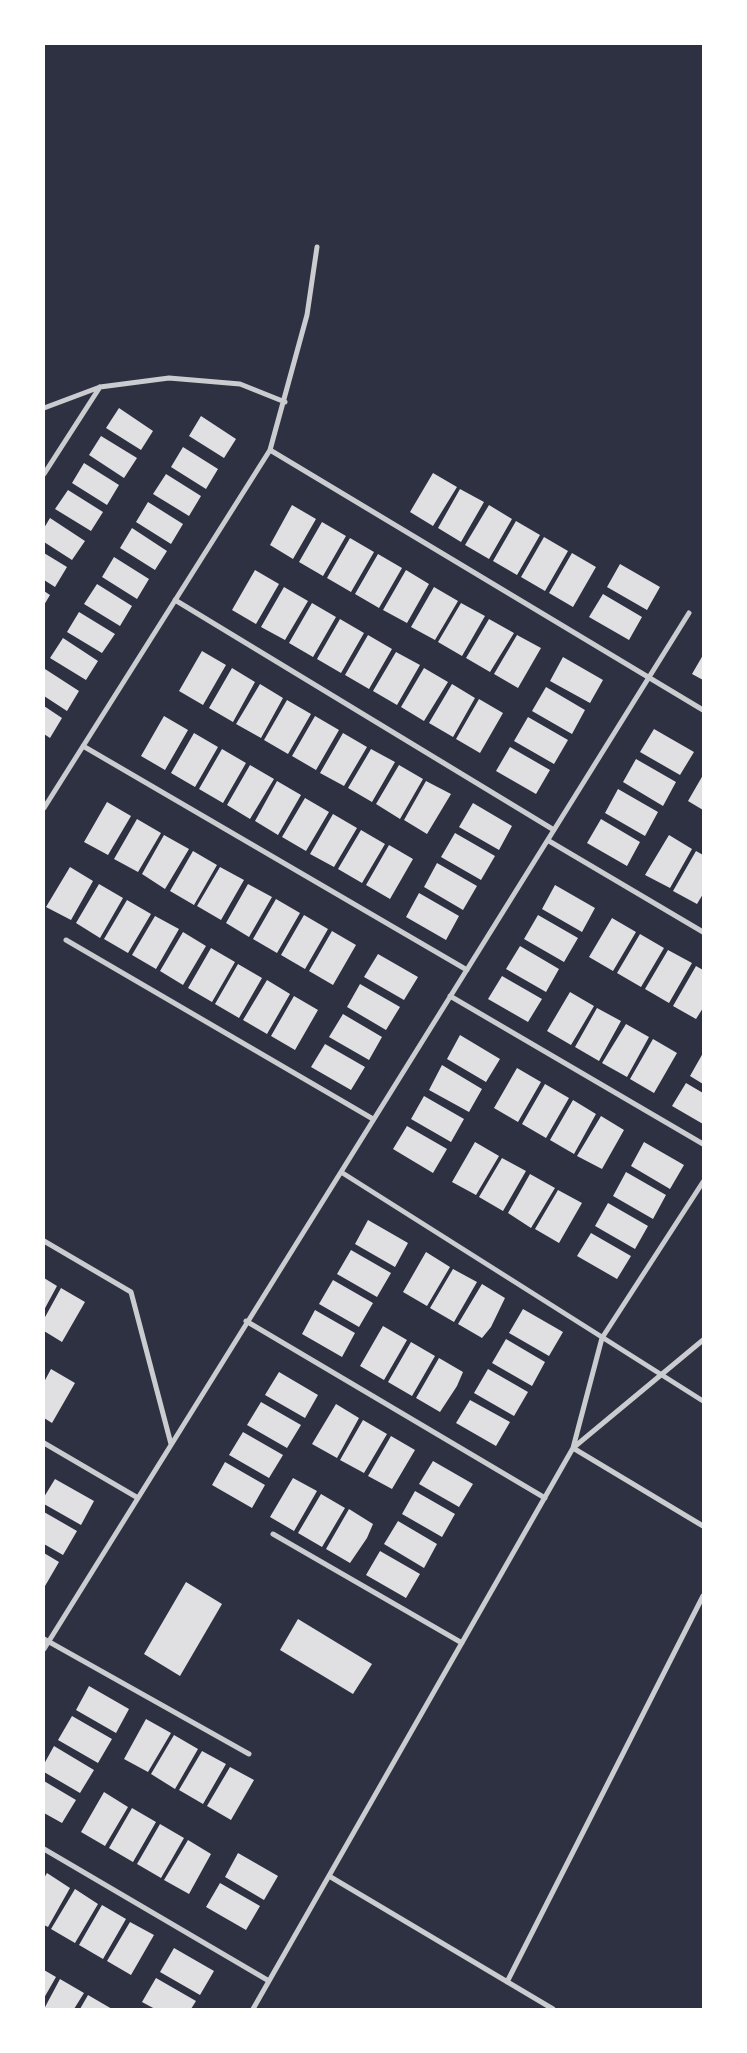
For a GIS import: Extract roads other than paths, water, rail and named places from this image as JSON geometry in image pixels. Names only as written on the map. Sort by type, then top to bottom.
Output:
[{"type":"street","points":[[44,808],[270,450],[285,402],[307,315],[317,247]]},
{"type":"street","points":[[44,408],[100,387],[169,378],[201,379],[240,384],[285,402]]},
{"type":"street","points":[[44,474],[100,387]]},
{"type":"street","points":[[270,450],[703,710]]},
{"type":"street","points":[[175,600],[554,830]]},
{"type":"street","points":[[44,1649],[46,1640],[138,1498],[246,1321],[549,841],[689,613]]},
{"type":"street","points":[[83,746],[467,970]]},
{"type":"street","points":[[549,841],[703,932]]},
{"type":"street","points":[[66,940],[373,1119]]},
{"type":"street","points":[[450,996],[703,1144]]},
{"type":"street","points":[[341,1172],[703,1401]]},
{"type":"street","points":[[253,2009],[572,1448],[602,1338],[703,1182]]},
{"type":"street","points":[[44,1241],[131,1292],[171,1444]]},
{"type":"street","points":[[246,1321],[544,1498]]},
{"type":"street","points":[[572,1448],[662,1376],[703,1340]]},
{"type":"street","points":[[44,1443],[138,1498]]},
{"type":"street","points":[[572,1448],[703,1526]]},
{"type":"street","points":[[273,1534],[462,1643]]},
{"type":"street","points":[[507,1982],[703,1596]]},
{"type":"street","points":[[46,1640],[249,1754]]},
{"type":"street","points":[[44,1849],[269,1981]]},
{"type":"street","points":[[329,1876],[553,2009]]}]
